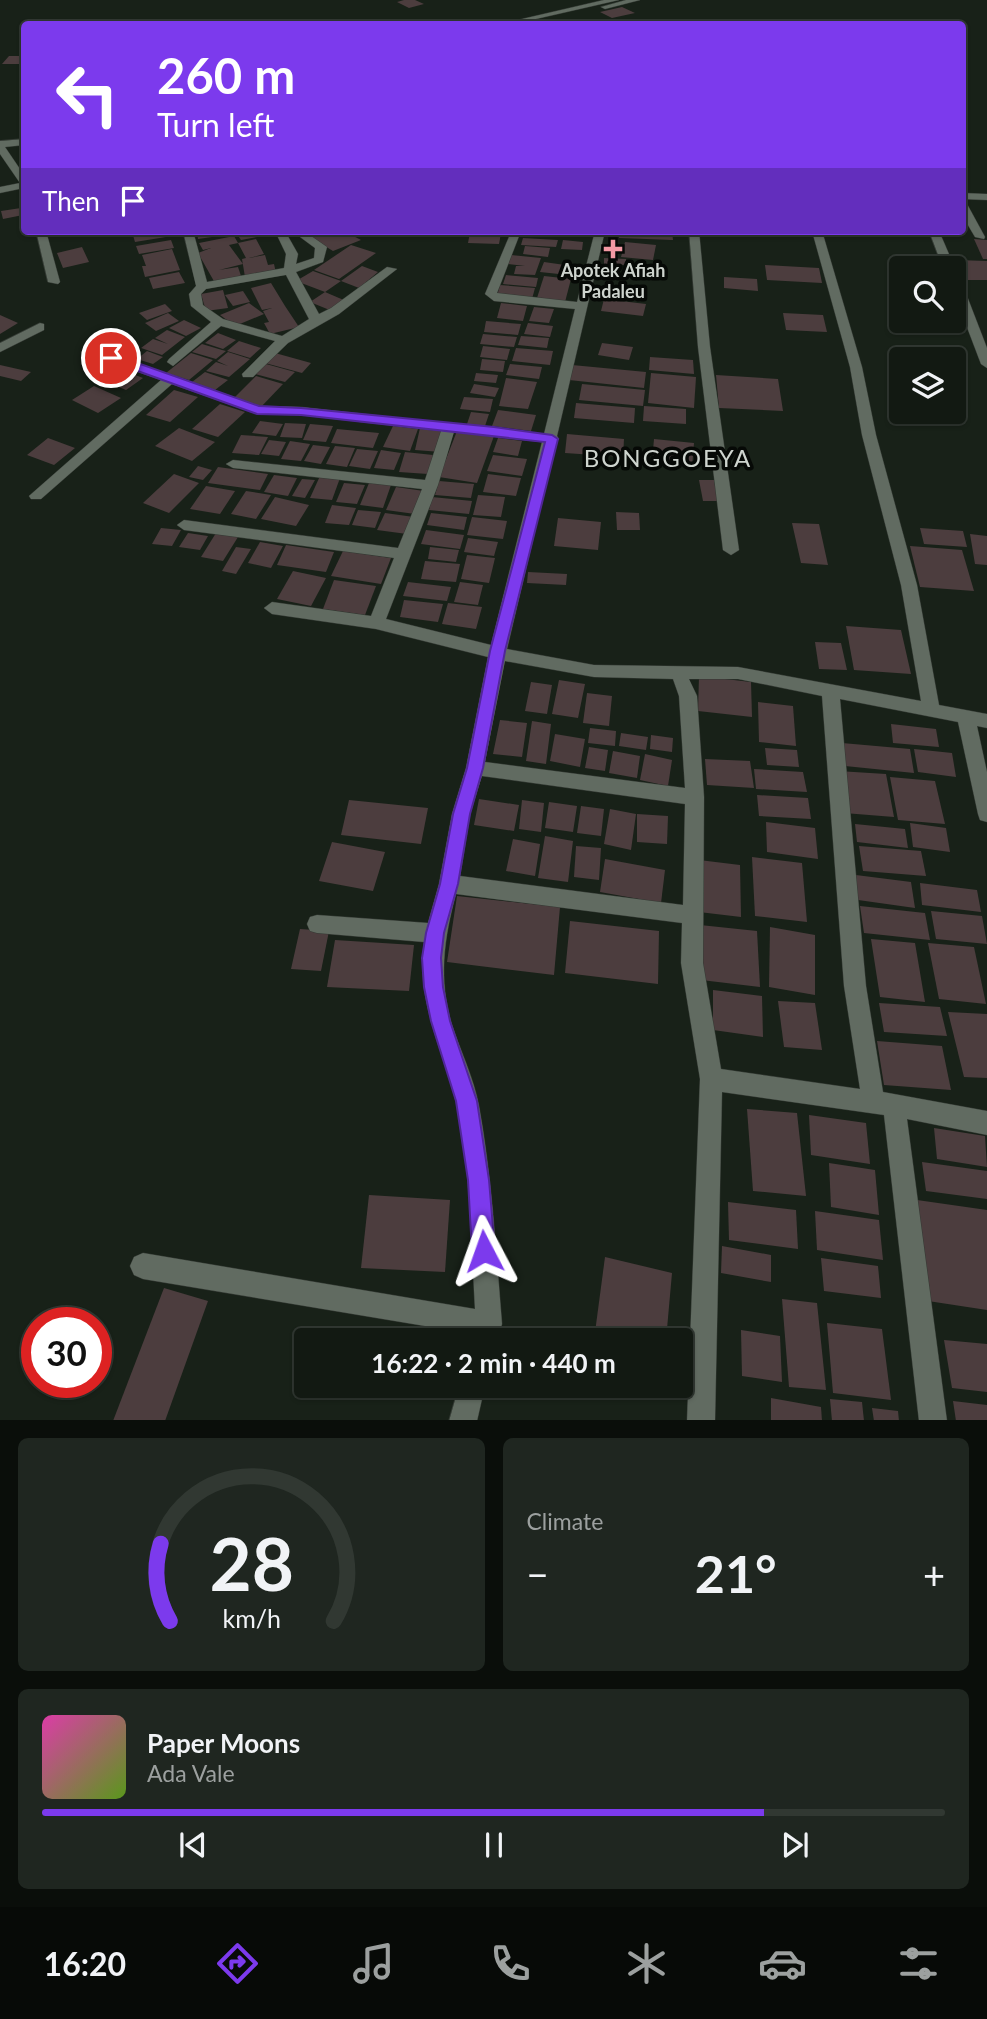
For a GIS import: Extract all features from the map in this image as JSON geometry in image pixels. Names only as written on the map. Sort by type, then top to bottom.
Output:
[{"type":"street","points":[[519,21],[615,0]]},
{"type":"street","points":[[543,21],[636,0]]},
{"type":"street","points":[[21,142],[0,146],[21,178]]},
{"type":"street","points":[[0,190],[21,184]]},
{"type":"street","points":[[966,200],[985,198]]},
{"type":"street","points":[[966,209],[979,237]]},
{"type":"street","points":[[42,235],[54,282]]},
{"type":"street","points":[[189,235],[202,286]]},
{"type":"street","points":[[282,235],[292,254],[289,270],[316,320]]},
{"type":"street","points":[[284,340],[219,322],[197,306],[195,294],[202,286],[289,270],[319,260],[321,247],[303,235]]},
{"type":"street","points":[[515,235],[491,294],[494,297],[580,306]]},
{"type":"street","points":[[486,1328],[478,1180],[467,1101],[440,1021],[432,958],[435,933],[449,884],[461,814],[475,768],[498,651],[552,439],[580,306],[599,235]]},
{"type":"street","points":[[694,235],[694,260],[704,347],[731,550]]},
{"type":"street","points":[[818,235],[856,367],[869,435],[909,585],[931,709]]},
{"type":"street","points":[[936,235],[944,256]]},
{"type":"street","points":[[248,374],[284,340],[335,311],[391,269]]},
{"type":"street","points":[[966,309],[987,364]]},
{"type":"street","points":[[173,362],[219,322]]},
{"type":"street","points":[[0,348],[40,327]]},
{"type":"street","points":[[111,358],[257,410],[301,411],[552,439]]},
{"type":"street","points":[[36,496],[170,379]]},
{"type":"street","points":[[376,623],[431,485],[449,427]]},
{"type":"street","points":[[233,464],[431,485]]},
{"type":"street","points":[[184,525],[404,554]]},
{"type":"street","points":[[272,608],[376,623],[552,665],[597,671],[738,673],[987,721]]},
{"type":"street","points":[[679,674],[688,696],[695,797],[692,963],[711,1079],[701,1420]]},
{"type":"street","points":[[830,689],[855,986],[883,1104],[933,1420]]},
{"type":"street","points":[[966,717],[987,814]]},
{"type":"street","points":[[475,768],[695,797]]},
{"type":"street","points":[[449,884],[691,915]]},
{"type":"street","points":[[317,925],[435,933]]},
{"type":"street","points":[[711,1079],[883,1104],[987,1123]]},
{"type":"street","points":[[143,1266],[465,1328]]},
{"type":"street","points":[[463,1420],[469,1398]]},
{"type":"building","points":[[415,0],[424,4],[409,8],[397,2]]},
{"type":"building","points":[[622,7],[635,13],[612,18],[600,12]]},
{"type":"building","points":[[9,56],[21,56],[21,64],[2,64]]},
{"type":"building","points":[[21,208],[21,215],[3,219],[1,211]]},
{"type":"building","points":[[133,235],[172,236],[135,242]]},
{"type":"building","points":[[198,235],[226,235],[198,239]]},
{"type":"building","points":[[237,235],[257,237],[241,240]]},
{"type":"building","points":[[307,235],[352,235],[361,240],[333,251]]},
{"type":"building","points":[[469,235],[501,235],[499,244],[468,243]]},
{"type":"building","points":[[619,235],[672,235],[673,240],[619,238]]},
{"type":"building","points":[[234,236],[238,243],[229,245],[243,264],[219,270],[238,267],[242,279],[215,283],[198,253],[211,248],[203,250],[199,243]]},
{"type":"building","points":[[523,238],[558,240],[556,247],[521,245]]},
{"type":"building","points":[[256,239],[264,254],[249,258],[265,255],[268,265],[274,264],[276,273],[245,277],[242,259],[246,258],[238,243]]},
{"type":"building","points":[[974,239],[987,240],[987,259],[983,259]]},
{"type":"building","points":[[171,240],[174,248],[139,254],[136,246]]},
{"type":"building","points":[[563,240],[583,242],[582,250],[561,249]]},
{"type":"building","points":[[625,242],[656,245],[653,260],[621,257]]},
{"type":"building","points":[[351,245],[376,253],[339,279],[314,270]]},
{"type":"building","points":[[525,246],[550,248],[548,257],[523,254]]},
{"type":"building","points":[[82,247],[89,262],[63,268],[57,253]]},
{"type":"building","points":[[172,249],[180,270],[145,277],[142,266],[146,266],[142,255]]},
{"type":"building","points":[[511,255],[541,258],[535,275],[514,274],[516,266],[525,266],[507,264]]},
{"type":"building","points":[[604,258],[626,259],[626,265],[604,264]]},
{"type":"building","points":[[966,260],[987,261],[987,280],[966,280]]},
{"type":"building","points":[[544,262],[572,266],[568,275],[540,272]]},
{"type":"building","points":[[765,265],[819,268],[822,283],[767,280]]},
{"type":"building","points":[[362,266],[378,272],[359,288],[341,281]]},
{"type":"building","points":[[313,271],[341,281],[325,292],[296,281]]},
{"type":"building","points":[[179,272],[185,283],[153,289],[149,278]]},
{"type":"building","points":[[506,275],[538,278],[536,287],[503,284]]},
{"type":"building","points":[[544,276],[571,279],[565,302],[537,298]]},
{"type":"building","points":[[724,277],[757,279],[758,291],[724,288]]},
{"type":"building","points":[[271,283],[299,327],[270,334],[264,323],[269,322],[263,311],[272,308],[262,310],[251,288]]},
{"type":"building","points":[[500,285],[535,288],[532,299],[497,296]]},
{"type":"building","points":[[223,290],[228,308],[206,311],[201,294]]},
{"type":"building","points":[[243,291],[250,302],[233,306],[225,295]]},
{"type":"building","points":[[325,292],[346,301],[332,311],[310,302]]},
{"type":"building","points":[[604,299],[646,304],[643,316],[601,311]]},
{"type":"building","points":[[249,303],[264,314],[235,326],[220,315]]},
{"type":"building","points":[[501,303],[527,306],[523,321],[497,318]]},
{"type":"building","points":[[165,304],[172,311],[147,320],[139,313]]},
{"type":"building","points":[[534,307],[554,309],[549,323],[529,321]]},
{"type":"building","points":[[168,313],[179,321],[156,331],[145,323]]},
{"type":"building","points":[[783,313],[823,315],[827,332],[786,330]]},
{"type":"building","points":[[0,315],[18,323],[0,334]]},
{"type":"building","points":[[184,320],[201,328],[186,336],[169,328]]},
{"type":"building","points":[[486,321],[521,324],[518,335],[484,332]]},
{"type":"building","points":[[528,323],[553,326],[550,337],[524,334]]},
{"type":"building","points":[[167,330],[185,337],[162,355],[141,348],[153,339],[168,344],[155,338]]},
{"type":"building","points":[[218,333],[236,340],[223,349],[205,343]]},
{"type":"building","points":[[483,334],[517,337],[514,347],[480,344]]},
{"type":"building","points":[[521,336],[549,338],[547,348],[518,345]]},
{"type":"building","points":[[239,341],[261,348],[250,358],[227,351]]},
{"type":"building","points":[[602,343],[633,347],[629,360],[598,355]]},
{"type":"building","points":[[202,344],[226,351],[216,359],[192,352]]},
{"type":"building","points":[[483,346],[510,349],[507,360],[480,357]]},
{"type":"building","points":[[516,348],[553,351],[550,365],[512,361]]},
{"type":"building","points":[[147,351],[163,357],[153,364],[137,359]]},
{"type":"building","points":[[228,352],[250,359],[229,377],[206,371],[216,362],[228,366],[217,361]]},
{"type":"building","points":[[191,353],[213,360],[189,380],[166,373]]},
{"type":"building","points":[[275,353],[311,363],[302,373],[265,363]]},
{"type":"building","points":[[650,357],[693,360],[694,374],[649,370]]},
{"type":"building","points":[[482,359],[505,361],[503,372],[480,370]]},
{"type":"building","points":[[107,364],[143,378],[126,390],[90,375]]},
{"type":"building","points":[[266,364],[295,372],[285,382],[255,374]]},
{"type":"building","points":[[510,364],[542,367],[539,379],[506,375]]},
{"type":"building","points":[[0,365],[31,372],[21,381],[0,376]]},
{"type":"building","points":[[572,365],[646,372],[644,388],[569,380]]},
{"type":"building","points":[[205,372],[228,380],[215,390],[192,382]]},
{"type":"building","points":[[476,373],[498,375],[496,383],[474,381]]},
{"type":"building","points":[[651,373],[696,377],[694,408],[648,403]]},
{"type":"building","points":[[716,375],[778,379],[783,411],[719,408]]},
{"type":"building","points":[[256,376],[283,384],[260,408],[233,399]]},
{"type":"building","points":[[506,378],[537,382],[528,409],[499,406]]},
{"type":"building","points":[[474,384],[499,388],[495,397],[470,393]]},
{"type":"building","points":[[582,384],[645,390],[643,406],[579,400]]},
{"type":"building","points":[[94,386],[121,398],[98,413],[72,400]]},
{"type":"building","points":[[174,390],[198,397],[170,422],[146,415]]},
{"type":"building","points":[[464,397],[493,399],[490,412],[460,409]]},
{"type":"building","points":[[576,403],[635,408],[634,423],[574,418]]},
{"type":"building","points":[[220,404],[245,412],[218,437],[192,429]]},
{"type":"building","points":[[644,406],[686,409],[686,424],[643,421]]},
{"type":"building","points":[[498,410],[536,415],[531,431],[492,426]]},
{"type":"building","points":[[471,412],[489,414],[485,426],[467,424]]},
{"type":"building","points":[[260,421],[283,424],[276,436],[252,433]]},
{"type":"building","points":[[285,423],[306,424],[302,438],[280,437]]},
{"type":"building","points":[[310,424],[333,426],[326,442],[303,440]]},
{"type":"building","points":[[393,426],[418,429],[410,451],[383,447]]},
{"type":"building","points":[[179,428],[215,442],[192,461],[155,446]]},
{"type":"building","points":[[420,428],[447,430],[441,452],[415,450]]},
{"type":"building","points":[[337,429],[379,433],[373,448],[331,443]]},
{"type":"building","points":[[457,431],[494,436],[477,483],[439,477]]},
{"type":"building","points":[[567,434],[624,439],[623,457],[565,453]]},
{"type":"building","points":[[241,435],[268,437],[259,455],[232,453]]},
{"type":"building","points":[[48,438],[75,448],[54,465],[27,455]]},
{"type":"building","points":[[498,438],[522,441],[518,456],[493,452]]},
{"type":"building","points":[[654,439],[694,443],[692,467],[652,462]]},
{"type":"building","points":[[269,440],[286,442],[279,456],[261,454]]},
{"type":"building","points":[[290,441],[310,444],[301,461],[281,459]]},
{"type":"building","points":[[313,445],[330,447],[321,464],[304,461]]},
{"type":"building","points":[[335,446],[355,448],[347,467],[326,464]]},
{"type":"building","points":[[357,449],[378,451],[370,469],[349,466]]},
{"type":"building","points":[[381,450],[401,453],[394,470],[374,468]]},
{"type":"building","points":[[405,452],[433,455],[428,474],[399,472]]},
{"type":"building","points":[[493,455],[527,459],[522,476],[487,471]]},
{"type":"building","points":[[198,466],[212,470],[203,480],[189,477]]},
{"type":"building","points":[[218,467],[268,474],[260,490],[208,483]]},
{"type":"building","points":[[174,474],[199,483],[169,513],[143,503]]},
{"type":"building","points":[[488,474],[521,478],[516,496],[483,492]]},
{"type":"building","points":[[274,475],[297,478],[288,496],[264,492]]},
{"type":"building","points":[[320,476],[340,478],[332,500],[310,498]]},
{"type":"building","points":[[302,479],[315,480],[305,498],[292,496]]},
{"type":"building","points":[[699,480],[714,480],[718,501],[703,501]]},
{"type":"building","points":[[439,481],[474,484],[471,498],[435,495]]},
{"type":"building","points":[[344,483],[365,485],[357,504],[336,502]]},
{"type":"building","points":[[369,483],[391,485],[383,508],[360,505]]},
{"type":"building","points":[[206,486],[235,491],[220,514],[190,509]]},
{"type":"building","points":[[396,487],[424,491],[415,514],[386,510]]},
{"type":"building","points":[[246,491],[271,495],[256,519],[231,514]]},
{"type":"building","points":[[478,495],[505,497],[501,517],[473,515]]},
{"type":"building","points":[[275,497],[309,505],[296,526],[261,519]]},
{"type":"building","points":[[432,497],[472,501],[469,514],[429,510]]},
{"type":"building","points":[[332,505],[356,508],[349,525],[325,523]]},
{"type":"building","points":[[358,510],[381,512],[375,528],[352,525]]},
{"type":"building","points":[[616,512],[639,513],[640,530],[617,530]]},
{"type":"building","points":[[385,513],[414,517],[407,534],[377,530]]},
{"type":"building","points":[[431,513],[467,517],[464,530],[427,525]]},
{"type":"building","points":[[472,517],[507,521],[503,539],[467,535]]},
{"type":"building","points":[[558,518],[601,522],[598,550],[554,546]]},
{"type":"building","points":[[792,523],[819,524],[828,565],[801,563]]},
{"type":"building","points":[[161,528],[181,530],[172,546],[152,544]]},
{"type":"building","points":[[920,528],[963,531],[967,547],[924,544]]},
{"type":"building","points":[[426,530],[464,535],[460,549],[421,544]]},
{"type":"building","points":[[188,533],[208,536],[200,550],[179,547]]},
{"type":"building","points":[[216,533],[238,537],[223,561],[201,557]]},
{"type":"building","points":[[970,534],[987,536],[987,565],[975,564]]},
{"type":"building","points":[[468,538],[498,542],[494,556],[464,552]]},
{"type":"building","points":[[260,542],[283,546],[271,568],[248,563]]},
{"type":"building","points":[[286,545],[334,552],[326,572],[277,565]]},
{"type":"building","points":[[910,546],[962,550],[974,591],[920,587]]},
{"type":"building","points":[[236,547],[251,549],[236,574],[222,571]]},
{"type":"building","points":[[430,547],[459,550],[456,562],[428,559]]},
{"type":"building","points":[[343,551],[391,558],[381,584],[331,576]]},
{"type":"building","points":[[467,555],[495,558],[489,583],[461,579]]},
{"type":"building","points":[[425,561],[460,564],[456,582],[421,579]]},
{"type":"building","points":[[293,571],[326,578],[311,606],[277,599]]},
{"type":"building","points":[[528,572],[567,574],[566,585],[527,583]]},
{"type":"building","points":[[334,580],[376,586],[365,615],[323,609]]},
{"type":"building","points":[[408,582],[451,587],[447,601],[403,596]]},
{"type":"building","points":[[460,582],[483,585],[478,605],[454,602]]},
{"type":"building","points":[[404,600],[443,604],[438,622],[400,617]]},
{"type":"building","points":[[448,603],[482,607],[476,629],[442,624]]},
{"type":"building","points":[[846,626],[901,630],[911,674],[854,670]]},
{"type":"building","points":[[815,642],[841,643],[847,670],[819,669]]},
{"type":"building","points":[[699,676],[751,682],[752,717],[698,711]]},
{"type":"building","points":[[559,680],[585,684],[578,718],[552,714]]},
{"type":"building","points":[[531,682],[552,685],[547,714],[525,711]]},
{"type":"building","points":[[587,693],[612,696],[609,726],[583,723]]},
{"type":"building","points":[[758,702],[793,706],[796,746],[759,742]]},
{"type":"building","points":[[500,720],[527,723],[522,757],[493,754]]},
{"type":"building","points":[[532,721],[551,724],[546,764],[526,761]]},
{"type":"building","points":[[891,724],[936,729],[939,747],[893,743]]},
{"type":"building","points":[[590,728],[616,731],[615,746],[588,743]]},
{"type":"building","points":[[621,733],[648,737],[646,750],[619,746]]},
{"type":"building","points":[[555,734],[585,739],[580,767],[550,761]]},
{"type":"building","points":[[651,735],[673,738],[672,752],[650,749]]},
{"type":"building","points":[[842,743],[910,749],[914,773],[845,766]]},
{"type":"building","points":[[589,747],[608,750],[605,771],[585,768]]},
{"type":"building","points":[[765,748],[797,750],[799,767],[767,765]]},
{"type":"building","points":[[914,749],[952,753],[956,777],[918,772]]},
{"type":"building","points":[[613,751],[640,756],[637,778],[609,773]]},
{"type":"building","points":[[645,754],[672,760],[668,786],[640,780]]},
{"type":"building","points":[[705,759],[750,761],[754,788],[707,785]]},
{"type":"building","points":[[754,769],[803,772],[807,792],[756,789]]},
{"type":"building","points":[[838,771],[886,774],[894,817],[844,813]]},
{"type":"building","points":[[890,777],[935,781],[945,824],[898,820]]},
{"type":"building","points":[[757,795],[808,798],[811,819],[759,816]]},
{"type":"building","points":[[479,799],[519,805],[514,831],[474,825]]},
{"type":"building","points":[[349,800],[428,808],[421,844],[341,835]]},
{"type":"building","points":[[522,800],[544,803],[541,832],[519,829]]},
{"type":"building","points":[[549,802],[577,806],[573,832],[545,828]]},
{"type":"building","points":[[581,806],[604,809],[601,836],[577,833]]},
{"type":"building","points":[[610,809],[636,814],[631,850],[604,844]]},
{"type":"building","points":[[637,814],[668,816],[667,844],[637,842]]},
{"type":"building","points":[[766,822],[815,828],[818,859],[767,852]]},
{"type":"building","points":[[910,823],[946,828],[950,852],[913,847]]},
{"type":"building","points":[[855,824],[905,829],[908,848],[857,842]]},
{"type":"building","points":[[545,836],[573,841],[568,882],[538,878]]},
{"type":"building","points":[[513,839],[540,844],[535,876],[506,871]]},
{"type":"building","points":[[332,842],[385,852],[373,891],[319,881]]},
{"type":"building","points":[[576,846],[601,848],[599,880],[574,877]]},
{"type":"building","points":[[859,846],[921,851],[926,876],[863,871]]},
{"type":"building","points":[[752,857],[802,863],[807,922],[755,916]]},
{"type":"building","points":[[605,859],[665,870],[661,903],[600,892]]},
{"type":"building","points":[[699,860],[740,865],[741,917],[699,912]]},
{"type":"building","points":[[848,874],[911,882],[915,908],[851,899]]},
{"type":"building","points":[[920,883],[977,890],[981,912],[922,905]]},
{"type":"building","points":[[457,896],[560,907],[554,975],[447,962]]},
{"type":"building","points":[[860,906],[925,913],[930,940],[864,933]]},
{"type":"building","points":[[931,911],[982,916],[987,944],[936,939]]},
{"type":"building","points":[[570,921],[659,931],[658,984],[565,973]]},
{"type":"building","points":[[700,925],[757,931],[760,987],[701,980]]},
{"type":"building","points":[[770,927],[815,935],[815,995],[769,987]]},
{"type":"building","points":[[300,929],[329,931],[321,971],[291,969]]},
{"type":"building","points":[[871,939],[915,943],[925,1002],[880,997]]},
{"type":"building","points":[[335,940],[414,945],[409,991],[327,987]]},
{"type":"building","points":[[928,943],[974,947],[986,1004],[939,999]]},
{"type":"building","points":[[713,990],[762,996],[763,1037],[713,1030]]},
{"type":"building","points":[[778,1001],[815,1003],[822,1050],[784,1047]]},
{"type":"building","points":[[879,1003],[940,1007],[947,1036],[884,1032]]},
{"type":"building","points":[[948,1012],[987,1014],[987,1078],[964,1077]]},
{"type":"building","points":[[877,1041],[942,1046],[951,1090],[884,1085]]},
{"type":"building","points":[[747,1109],[797,1113],[806,1196],[753,1191]]},
{"type":"building","points":[[809,1115],[866,1123],[870,1164],[811,1155]]},
{"type":"building","points":[[934,1128],[985,1136],[987,1167],[937,1159]]},
{"type":"building","points":[[922,1162],[987,1171],[987,1199],[926,1191]]},
{"type":"building","points":[[829,1163],[875,1170],[879,1215],[831,1207]]},
{"type":"building","points":[[369,1195],[450,1200],[445,1272],[361,1268]]},
{"type":"building","points":[[917,1200],[987,1210],[987,1310],[928,1301]]},
{"type":"building","points":[[728,1202],[796,1210],[798,1249],[729,1240]]},
{"type":"building","points":[[815,1211],[879,1220],[883,1260],[817,1250]]},
{"type":"building","points":[[722,1246],[771,1255],[771,1282],[721,1273]]},
{"type":"building","points":[[605,1257],[672,1273],[667,1328],[596,1328]]},
{"type":"building","points":[[821,1258],[878,1266],[881,1298],[824,1291]]},
{"type":"building","points":[[164,1288],[208,1301],[165,1420],[113,1420]]},
{"type":"building","points":[[782,1299],[817,1303],[826,1390],[789,1387]]},
{"type":"building","points":[[827,1323],[882,1329],[891,1400],[833,1393]]},
{"type":"building","points":[[741,1330],[780,1336],[782,1382],[742,1376]]},
{"type":"building","points":[[944,1340],[987,1344],[987,1392],[952,1388]]},
{"type":"building","points":[[771,1398],[821,1407],[822,1420],[771,1420]]},
{"type":"building","points":[[830,1399],[862,1402],[864,1420],[832,1420]]},
{"type":"building","points":[[953,1401],[987,1405],[987,1420],[956,1420]]},
{"type":"building","points":[[872,1408],[898,1411],[899,1420],[874,1420]]},
{"type":"place","name":"Apotek Afiah Padaleu","points":[[613,249]]},
{"type":"district","name":"BONGGOEYA","points":[[668,459]]},
{"type":"route","points":[[111,358],[257,410],[301,411],[347,418],[494,430],[552,439],[498,651],[475,768],[461,814],[449,884],[435,933],[432,958],[440,1021],[467,1101],[484,1251]]}]
